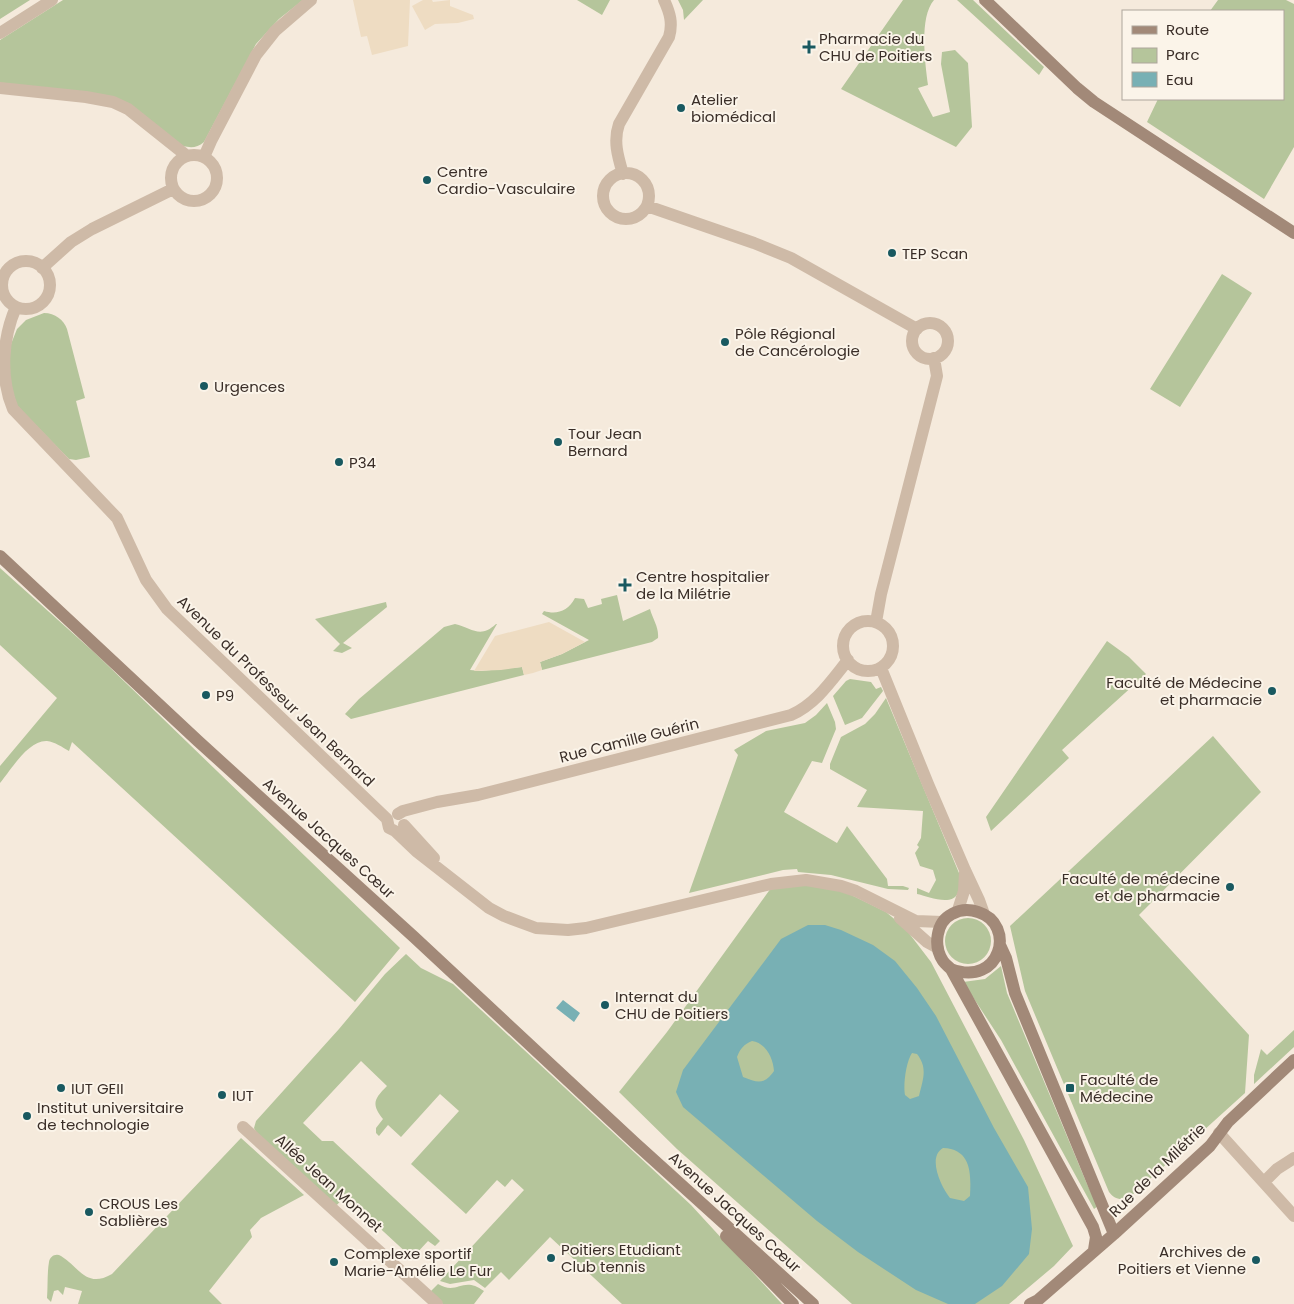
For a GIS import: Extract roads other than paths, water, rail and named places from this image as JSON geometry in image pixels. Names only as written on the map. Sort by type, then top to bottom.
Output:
[{"type":"street","points":[[0,34],[52,0]]},
{"type":"street","points":[[204,157],[218,127],[264,43],[285,21],[312,0]]},
{"type":"street","points":[[623,174],[618,159],[616,133],[619,124],[669,37],[672,27],[671,18],[664,0]]},
{"type":"street","points":[[985,0],[1094,102],[1294,233]]},
{"type":"street","points":[[0,88],[86,97],[113,102],[128,109],[187,156]]},
{"type":"street","points":[[199,155],[204,157],[214,167],[217,174],[217,182],[211,194],[200,201],[187,201],[176,194],[173,189],[170,176],[172,169],[180,158],[199,155]]},
{"type":"street","points":[[623,174],[633,175],[642,181],[648,192],[647,206],[639,215],[627,219],[614,216],[603,199],[606,185],[610,180],[623,174]]},
{"type":"street","points":[[42,268],[64,248],[92,229],[173,189]]},
{"type":"street","points":[[647,206],[754,243],[790,258],[917,328]]},
{"type":"street","points":[[28,261],[36,263],[42,268],[48,274],[50,282],[47,297],[35,308],[25,309],[16,307],[9,302],[4,296],[2,288],[3,271],[19,262],[28,261]]},
{"type":"street","name":"Avenue du Professeur Jean Bernard","points":[[16,307],[4,341],[0,363],[4,392],[13,409],[117,518],[146,580],[167,609],[396,822],[416,851],[475,897],[504,916],[536,928],[554,930],[568,930],[600,925],[788,881],[806,880],[841,886],[874,899],[927,942],[938,948],[942,960],[951,969],[1094,1227],[1096,1236],[1094,1250]]},
{"type":"street","points":[[927,324],[938,325],[946,333],[948,343],[946,348],[939,356],[934,358],[922,357],[914,350],[912,338],[917,328],[927,324]]},
{"type":"street","points":[[876,622],[881,594],[937,376],[934,358]]},
{"type":"street","name":"Avenue Jacques Cœur","points":[[0,556],[635,1143],[814,1304]]},
{"type":"street","points":[[859,622],[876,622],[888,630],[893,644],[890,658],[881,668],[874,670],[859,669],[848,660],[843,647],[847,633],[859,622]]},
{"type":"street","name":"Rue Camille Guérin","points":[[396,822],[403,811],[437,802],[478,795],[791,715],[818,696],[848,660]]},
{"type":"street","points":[[881,668],[965,870],[980,900],[984,914]]},
{"type":"street","points":[[958,910],[964,891],[965,870]]},
{"type":"street","name":"Avenue du Professeur Jean Bernard","points":[[884,906],[916,920],[942,922]]},
{"type":"street","points":[[938,948],[937,939],[942,922],[947,916],[958,910],[972,910],[984,914],[995,925],[1000,937],[1000,945],[991,964],[982,971],[971,974],[951,969]]},
{"type":"street","points":[[1000,945],[1006,958],[1014,993],[1114,1234]]},
{"type":"street","name":"Rue de la Milétrie","points":[[1036,1303],[1210,1146],[1228,1122],[1294,1060]]},
{"type":"street","name":"Allée Jean Monnet","points":[[244,1127],[437,1304]]},
{"type":"street","points":[[1219,1134],[1294,1216]]},
{"type":"street","name":"Avenue Jacques Cœur","points":[[635,1143],[793,1304]]},
{"type":"street","name":"Avenue du Professeur Jean Bernard","points":[[1051,1149],[1062,1159],[1097,1224],[1104,1231],[1114,1234]]},
{"type":"street","points":[[1264,1182],[1277,1169],[1294,1158]]},
{"type":"water","points":[[808,925],[825,925],[841,930],[873,945],[895,961],[917,988],[936,1016],[994,1128],[1028,1187],[1032,1229],[1029,1254],[1002,1286],[975,1304],[948,1304],[916,1290],[858,1252],[817,1221],[683,1107],[676,1092],[683,1070],[781,939]],"holes":[[[752,1041],[757,1042],[768,1052],[774,1071],[767,1079],[760,1082],[743,1077],[737,1057],[743,1047]],[[912,1053],[917,1054],[924,1069],[919,1096],[910,1099],[905,1095],[904,1085]],[[943,1148],[953,1149],[965,1158],[970,1172],[970,1196],[964,1201],[950,1198],[943,1187],[937,1172],[936,1158],[938,1152]]]},
{"type":"water","points":[[563,1000],[580,1013],[574,1022],[556,1008]]},
{"type":"place","name":"Pharmacie du CHU de Poitiers","points":[[809,47]]},
{"type":"place","name":"Atelier biomédical","points":[[681,108]]},
{"type":"place","name":"Centre Cardio-Vasculaire","points":[[427,180]]},
{"type":"place","name":"TEP Scan","points":[[892,253]]},
{"type":"place","name":"Pôle Régional de Cancérologie","points":[[725,342]]},
{"type":"place","name":"Urgences","points":[[204,386]]},
{"type":"place","name":"Tour Jean Bernard","points":[[558,442]]},
{"type":"place","name":"P34","points":[[339,462]]},
{"type":"place","name":"Centre hospitalier de la Milétrie","points":[[625,585]]},
{"type":"place","name":"Faculté de Médecine et pharmacie","points":[[1272,691]]},
{"type":"place","name":"P9","points":[[206,695]]},
{"type":"place","name":"Faculté de médecine et de pharmacie","points":[[1230,887]]},
{"type":"place","name":"Internat du CHU de Poitiers","points":[[605,1005]]},
{"type":"place","name":"IUT GEII","points":[[61,1088]]},
{"type":"place","name":"Faculté de Médecine","points":[[1070,1088]]},
{"type":"place","name":"IUT","points":[[222,1095]]},
{"type":"place","name":"Institut universitaire de technologie","points":[[27,1116]]},
{"type":"place","name":"CROUS Les Sablières","points":[[89,1212]]},
{"type":"place","name":"Poitiers Etudiant Club tennis","points":[[551,1258]]},
{"type":"place","name":"Archives de Poitiers et Vienne","points":[[1256,1260]]},
{"type":"place","name":"Complexe sportif Marie-Amélie Le Fur","points":[[334,1262]]}]
